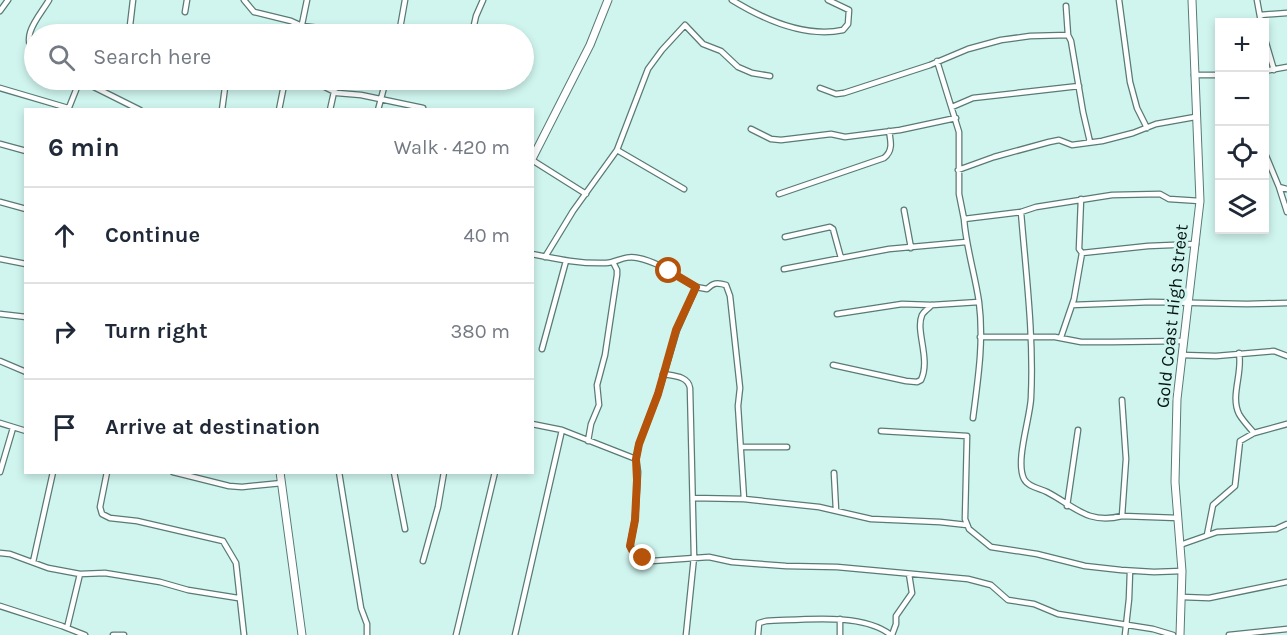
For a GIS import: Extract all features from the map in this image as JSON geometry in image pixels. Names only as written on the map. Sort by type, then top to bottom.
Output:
[{"type":"street","points":[[0,11],[8,0]]},
{"type":"street","points":[[34,24],[49,0]]},
{"type":"street","points":[[130,24],[133,0]]},
{"type":"street","points":[[185,12],[187,0]]},
{"type":"street","points":[[244,0],[254,12],[298,24]]},
{"type":"street","points":[[302,24],[307,0]]},
{"type":"street","points":[[401,24],[405,0]]},
{"type":"street","points":[[474,24],[483,0]]},
{"type":"street","points":[[534,155],[590,45],[608,0]]},
{"type":"street","points":[[732,0],[750,11],[797,29],[843,30],[848,24],[849,10],[828,0]]},
{"type":"street","points":[[1119,0],[1130,82],[1137,108],[1148,128]]},
{"type":"street","name":"Gold Coast High Street","points":[[1180,635],[1182,571],[1175,447],[1177,399],[1200,201],[1192,0]]},
{"type":"street","points":[[1257,0],[1261,18]]},
{"type":"street","points":[[1066,6],[1068,35],[1071,40],[1090,142]]},
{"type":"street","points":[[1260,15],[1287,13]]},
{"type":"street","points":[[545,257],[573,211],[617,150],[648,69],[666,45],[685,26],[703,44],[721,51],[738,67],[752,73],[770,76]]},
{"type":"street","points":[[820,88],[836,94],[844,93],[1000,40],[1068,35]]},
{"type":"street","points":[[1269,53],[1274,70]]},
{"type":"street","points":[[937,61],[956,118],[960,139],[959,194],[966,242],[979,302],[981,362],[973,418]]},
{"type":"street","points":[[1269,70],[1287,67]]},
{"type":"street","points":[[1194,75],[1215,75]]},
{"type":"street","points":[[952,107],[973,99],[1079,86]]},
{"type":"street","points":[[0,88],[65,108]]},
{"type":"street","points":[[68,108],[76,90]]},
{"type":"street","points":[[100,90],[136,108]]},
{"type":"street","points":[[222,108],[225,90]]},
{"type":"street","points":[[279,108],[283,90]]},
{"type":"street","points":[[330,90],[381,98],[423,108]]},
{"type":"street","points":[[378,108],[383,90]]},
{"type":"street","points":[[330,108],[334,92]]},
{"type":"street","points":[[958,170],[994,156],[1049,142],[1059,140],[1072,145],[1090,142],[1133,134],[1167,121],[1196,117]]},
{"type":"street","points":[[751,129],[771,139],[781,140],[831,134],[845,137],[956,118]]},
{"type":"street","points":[[778,194],[884,158],[890,153],[889,131]]},
{"type":"street","points":[[0,144],[24,150]]},
{"type":"street","points":[[617,150],[684,189]]},
{"type":"street","points":[[534,160],[586,194]]},
{"type":"street","points":[[1269,163],[1287,212]]},
{"type":"street","points":[[1279,186],[1287,191],[1283,200]]},
{"type":"street","points":[[964,219],[1021,212],[1112,195],[1160,194],[1169,199],[1200,201]]},
{"type":"street","points":[[1062,338],[1072,305],[1082,253],[1079,249],[1081,199]]},
{"type":"street","points":[[0,202],[24,208]]},
{"type":"street","points":[[904,210],[911,248]]},
{"type":"street","points":[[1021,212],[1032,338],[1031,399],[1027,429],[1022,443],[1023,476],[1027,483],[1047,492],[1076,511],[1098,517],[1178,518]]},
{"type":"street","points":[[785,237],[830,227],[833,229],[841,258]]},
{"type":"street","points":[[784,269],[889,249],[966,242]]},
{"type":"street","points":[[1082,253],[1196,244]]},
{"type":"street","points":[[534,255],[566,261],[613,262],[626,257],[648,261],[696,287],[706,289],[712,284],[726,285],[730,296],[740,388],[738,406],[744,499]]},
{"type":"street","points":[[0,259],[24,264]]},
{"type":"street","points":[[543,349],[566,261]]},
{"type":"street","points":[[588,441],[591,424],[599,405],[597,385],[605,355],[617,275],[613,262]]},
{"type":"street","points":[[696,287],[676,330],[636,459],[638,472],[635,520],[630,540],[632,550],[652,561],[694,557],[974,580],[991,585],[1008,600],[1034,604],[1058,614],[1153,629],[1173,635]]},
{"type":"street","points":[[837,314],[902,304],[979,302]]},
{"type":"street","points":[[1072,305],[1189,302],[1287,303]]},
{"type":"street","points":[[833,364],[906,381],[921,380],[925,369],[921,320],[925,311],[932,305]]},
{"type":"street","points":[[0,314],[24,316]]},
{"type":"street","points":[[980,337],[1062,338],[1081,342],[1184,340]]},
{"type":"street","points":[[1182,355],[1216,356],[1274,351],[1287,356]]},
{"type":"street","points":[[1239,354],[1241,363],[1237,408],[1240,416],[1254,433]]},
{"type":"street","points":[[0,360],[24,371]]},
{"type":"street","points":[[663,374],[684,378],[689,382],[694,557],[686,635]]},
{"type":"street","points":[[1122,400],[1126,459],[1122,516]]},
{"type":"street","points":[[0,423],[24,431]]},
{"type":"street","points":[[534,424],[562,430],[636,459]]},
{"type":"street","points":[[1207,535],[1213,505],[1235,486],[1240,441],[1254,433],[1287,424]]},
{"type":"street","points":[[0,472],[13,428]]},
{"type":"street","points":[[515,635],[562,430]]},
{"type":"street","points":[[881,430],[967,436],[965,508],[967,525]]},
{"type":"street","points":[[1067,506],[1078,430]]},
{"type":"street","points":[[742,447],[787,447]]},
{"type":"street","points":[[834,473],[836,510]]},
{"type":"street","points":[[33,561],[53,474]]},
{"type":"street","points":[[107,474],[100,507],[102,514],[110,518],[137,521],[223,541],[236,562],[238,598],[244,635]]},
{"type":"street","points":[[180,474],[229,486],[282,483]]},
{"type":"street","points":[[280,474],[302,635]]},
{"type":"street","points":[[339,474],[361,608],[367,624],[367,635]]},
{"type":"street","points":[[394,474],[405,529]]},
{"type":"street","points":[[423,561],[438,507],[444,474]]},
{"type":"street","points":[[456,635],[495,474]]},
{"type":"street","points":[[693,498],[744,499],[836,510],[871,519],[967,525],[991,547],[1037,554],[1085,566],[1130,571],[1182,571]]},
{"type":"street","points":[[1180,545],[1217,532],[1276,529],[1287,524]]},
{"type":"street","points":[[0,553],[33,561],[48,568],[80,574],[105,573],[238,598]]},
{"type":"street","points":[[1125,635],[1130,571]]},
{"type":"street","points":[[67,628],[80,574]]},
{"type":"street","points":[[758,635],[759,623],[766,621],[840,619],[872,625],[892,635],[896,616],[912,592],[909,574]]},
{"type":"street","points":[[1182,597],[1209,598],[1287,582]]},
{"type":"street","points":[[0,606],[85,635]]},
{"type":"street","points":[[840,619],[840,635]]},
{"type":"street","points":[[1229,635],[1286,629]]},
{"type":"street","points":[[1279,635],[1286,629]]},
{"type":"street","points":[[113,635],[124,635]]},
{"type":"route","points":[[643,558],[630,546],[635,520],[636,459],[676,330],[696,287],[669,271]]}]
